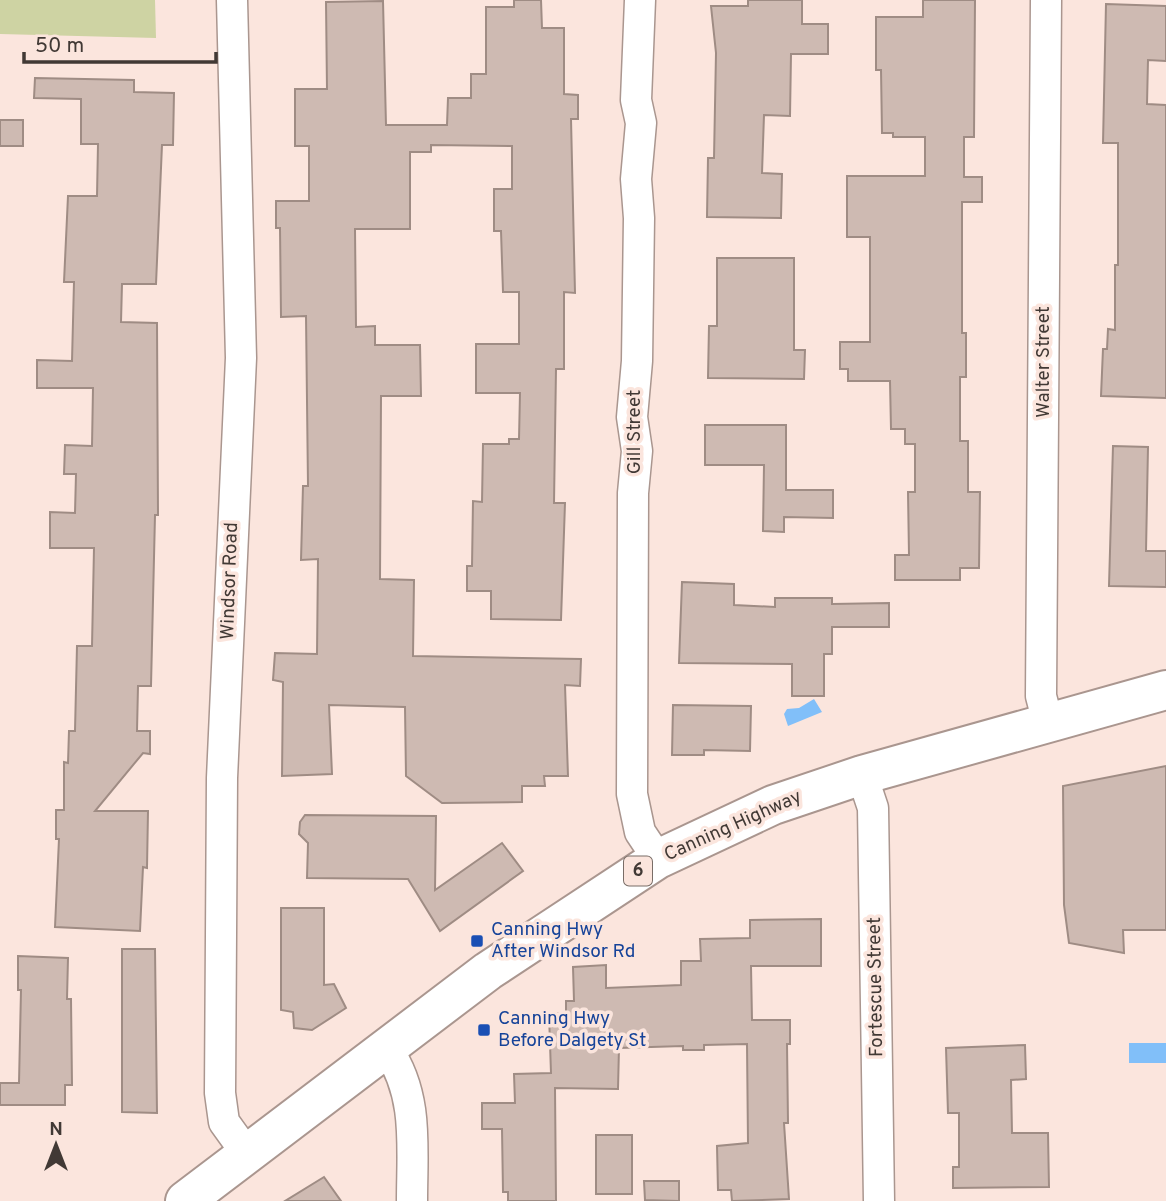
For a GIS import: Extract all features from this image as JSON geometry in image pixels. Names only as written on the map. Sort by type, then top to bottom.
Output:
[{"type":"highway","name":"Canning Highway","points":[[186,1201],[500,963],[658,859],[773,805],[862,775],[1166,690]]},
{"type":"street","name":"Windsor Road","points":[[232,0],[241,358],[222,778],[220,1093],[224,1122],[247,1154]]},
{"type":"street","name":"Gill Street","points":[[640,0],[636,100],[641,123],[636,179],[639,218],[637,361],[632,417],[637,451],[634,493],[632,793],[640,832],[658,859]]},
{"type":"street","name":"Walter Street","points":[[1046,0],[1041,696],[1048,723]]},
{"type":"street","name":"Fortescue Street","points":[[862,775],[873,808],[880,1201]]},
{"type":"street","points":[[387,1049],[401,1069],[412,1106],[412,1201]]},
{"type":"green space","points":[[0,0],[155,0],[156,38],[0,34]]},
{"type":"water","points":[[814,699],[822,712],[788,726],[784,714],[787,709],[799,708]]},
{"type":"water","points":[[1129,1043],[1166,1043],[1166,1063],[1129,1063]]},
{"type":"building","points":[[514,0],[541,0],[542,28],[564,28],[564,94],[578,95],[578,119],[571,119],[575,293],[564,292],[564,369],[556,369],[554,503],[565,503],[561,620],[491,619],[491,591],[467,591],[467,566],[472,566],[473,501],[482,502],[483,444],[509,444],[509,439],[519,439],[520,393],[476,393],[476,344],[519,344],[519,292],[503,292],[501,231],[494,231],[494,189],[512,189],[512,146],[431,145],[431,152],[410,152],[410,229],[355,229],[356,327],[375,326],[375,345],[420,345],[421,396],[381,396],[380,579],[414,580],[413,656],[581,659],[580,686],[565,685],[568,776],[544,776],[545,786],[522,786],[522,802],[442,803],[406,776],[405,707],[329,705],[332,774],[282,776],[283,682],[273,680],[275,653],[317,654],[318,559],[301,560],[303,486],[308,486],[306,316],[281,317],[280,228],[276,228],[276,201],[309,201],[309,146],[295,146],[295,89],[327,89],[326,2],[383,1],[386,125],[447,125],[448,98],[471,98],[471,74],[486,74],[486,7],[514,7]]},
{"type":"building","points":[[748,0],[802,0],[802,24],[828,24],[828,54],[791,54],[790,116],[764,115],[762,173],[782,174],[781,218],[707,217],[708,158],[714,158],[716,53],[711,6],[748,6]]},
{"type":"building","points":[[923,0],[975,0],[974,137],[964,137],[964,177],[982,177],[982,202],[962,202],[962,333],[966,333],[966,377],[960,377],[960,441],[968,441],[968,492],[980,492],[979,568],[960,568],[960,580],[895,580],[895,555],[909,555],[908,492],[915,492],[915,444],[905,444],[905,429],[891,429],[890,381],[848,381],[848,369],[840,369],[840,342],[870,342],[870,237],[847,237],[847,176],[925,176],[925,137],[893,137],[893,133],[882,133],[881,70],[876,70],[876,17],[923,17]]},
{"type":"building","points":[[1106,4],[1166,6],[1166,61],[1148,60],[1147,104],[1166,105],[1166,398],[1101,396],[1103,349],[1107,349],[1108,329],[1115,330],[1115,265],[1118,265],[1118,143],[1103,143]]},
{"type":"building","points":[[35,78],[134,80],[134,92],[174,93],[173,145],[162,145],[156,284],[122,284],[121,322],[157,323],[158,515],[155,515],[151,686],[138,686],[137,731],[150,731],[150,754],[143,753],[95,811],[148,811],[147,868],[143,867],[140,931],[55,927],[59,839],[56,839],[56,810],[64,810],[64,762],[68,763],[69,731],[75,731],[77,646],[92,646],[94,548],[50,548],[50,512],[75,513],[76,474],[64,474],[65,445],[92,446],[93,388],[37,388],[37,360],[72,361],[74,282],[64,282],[68,196],[97,196],[98,144],[81,144],[81,99],[34,98]]},
{"type":"building","points":[[0,120],[23,120],[23,146],[0,146]]},
{"type":"building","points":[[717,258],[794,258],[794,350],[805,350],[804,379],[708,378],[709,326],[717,326]]},
{"type":"building","points":[[705,425],[786,425],[786,490],[833,490],[833,518],[784,517],[784,532],[763,531],[764,465],[705,465]]},
{"type":"building","points":[[1113,446],[1148,447],[1146,551],[1166,551],[1166,587],[1109,586]]},
{"type":"building","points":[[682,582],[734,584],[734,605],[775,607],[775,598],[832,598],[832,604],[889,603],[889,627],[832,627],[832,654],[824,654],[824,696],[792,696],[792,664],[679,663]]},
{"type":"building","points":[[673,705],[751,706],[750,751],[704,750],[704,755],[672,755]]},
{"type":"building","points":[[1166,766],[1166,930],[1123,930],[1124,953],[1069,943],[1064,905],[1063,786]]},
{"type":"building","points":[[305,815],[436,816],[435,890],[502,843],[523,871],[440,931],[408,879],[307,878],[308,843],[299,834],[300,822]]},
{"type":"building","points":[[281,908],[324,908],[324,985],[334,984],[346,1008],[312,1030],[294,1028],[293,1012],[281,1010]]},
{"type":"building","points":[[821,919],[821,966],[751,966],[752,1020],[790,1020],[790,1044],[787,1044],[788,1123],[784,1123],[789,1199],[732,1201],[731,1190],[718,1190],[717,1146],[748,1143],[747,1044],[704,1045],[704,1050],[683,1050],[683,1046],[619,1048],[618,1089],[555,1088],[556,1201],[508,1201],[508,1192],[503,1192],[502,1129],[482,1129],[482,1103],[515,1103],[514,1074],[551,1073],[549,1014],[566,1013],[566,1001],[574,1001],[573,967],[606,965],[606,988],[681,985],[681,961],[701,961],[700,939],[750,938],[750,920]]},
{"type":"building","points":[[122,949],[155,949],[157,1113],[122,1112]]},
{"type":"building","points":[[18,956],[68,958],[67,999],[71,999],[72,1085],[65,1085],[65,1105],[0,1105],[0,1083],[19,1083],[21,990],[18,990]]},
{"type":"building","points":[[1025,1045],[1026,1079],[1011,1080],[1012,1133],[1048,1133],[1049,1187],[953,1188],[953,1167],[959,1167],[959,1113],[948,1113],[946,1048]]},
{"type":"building","points":[[596,1135],[632,1135],[632,1194],[596,1194]]},
{"type":"building","points":[[324,1177],[341,1201],[285,1201]]},
{"type":"building","points":[[644,1181],[679,1181],[679,1201],[645,1200]]},
{"type":"place","name":"Canning Hwy After Windsor Rd","points":[[477,941]]},
{"type":"place","name":"Canning Hwy Before Dalgety St","points":[[484,1030]]}]
